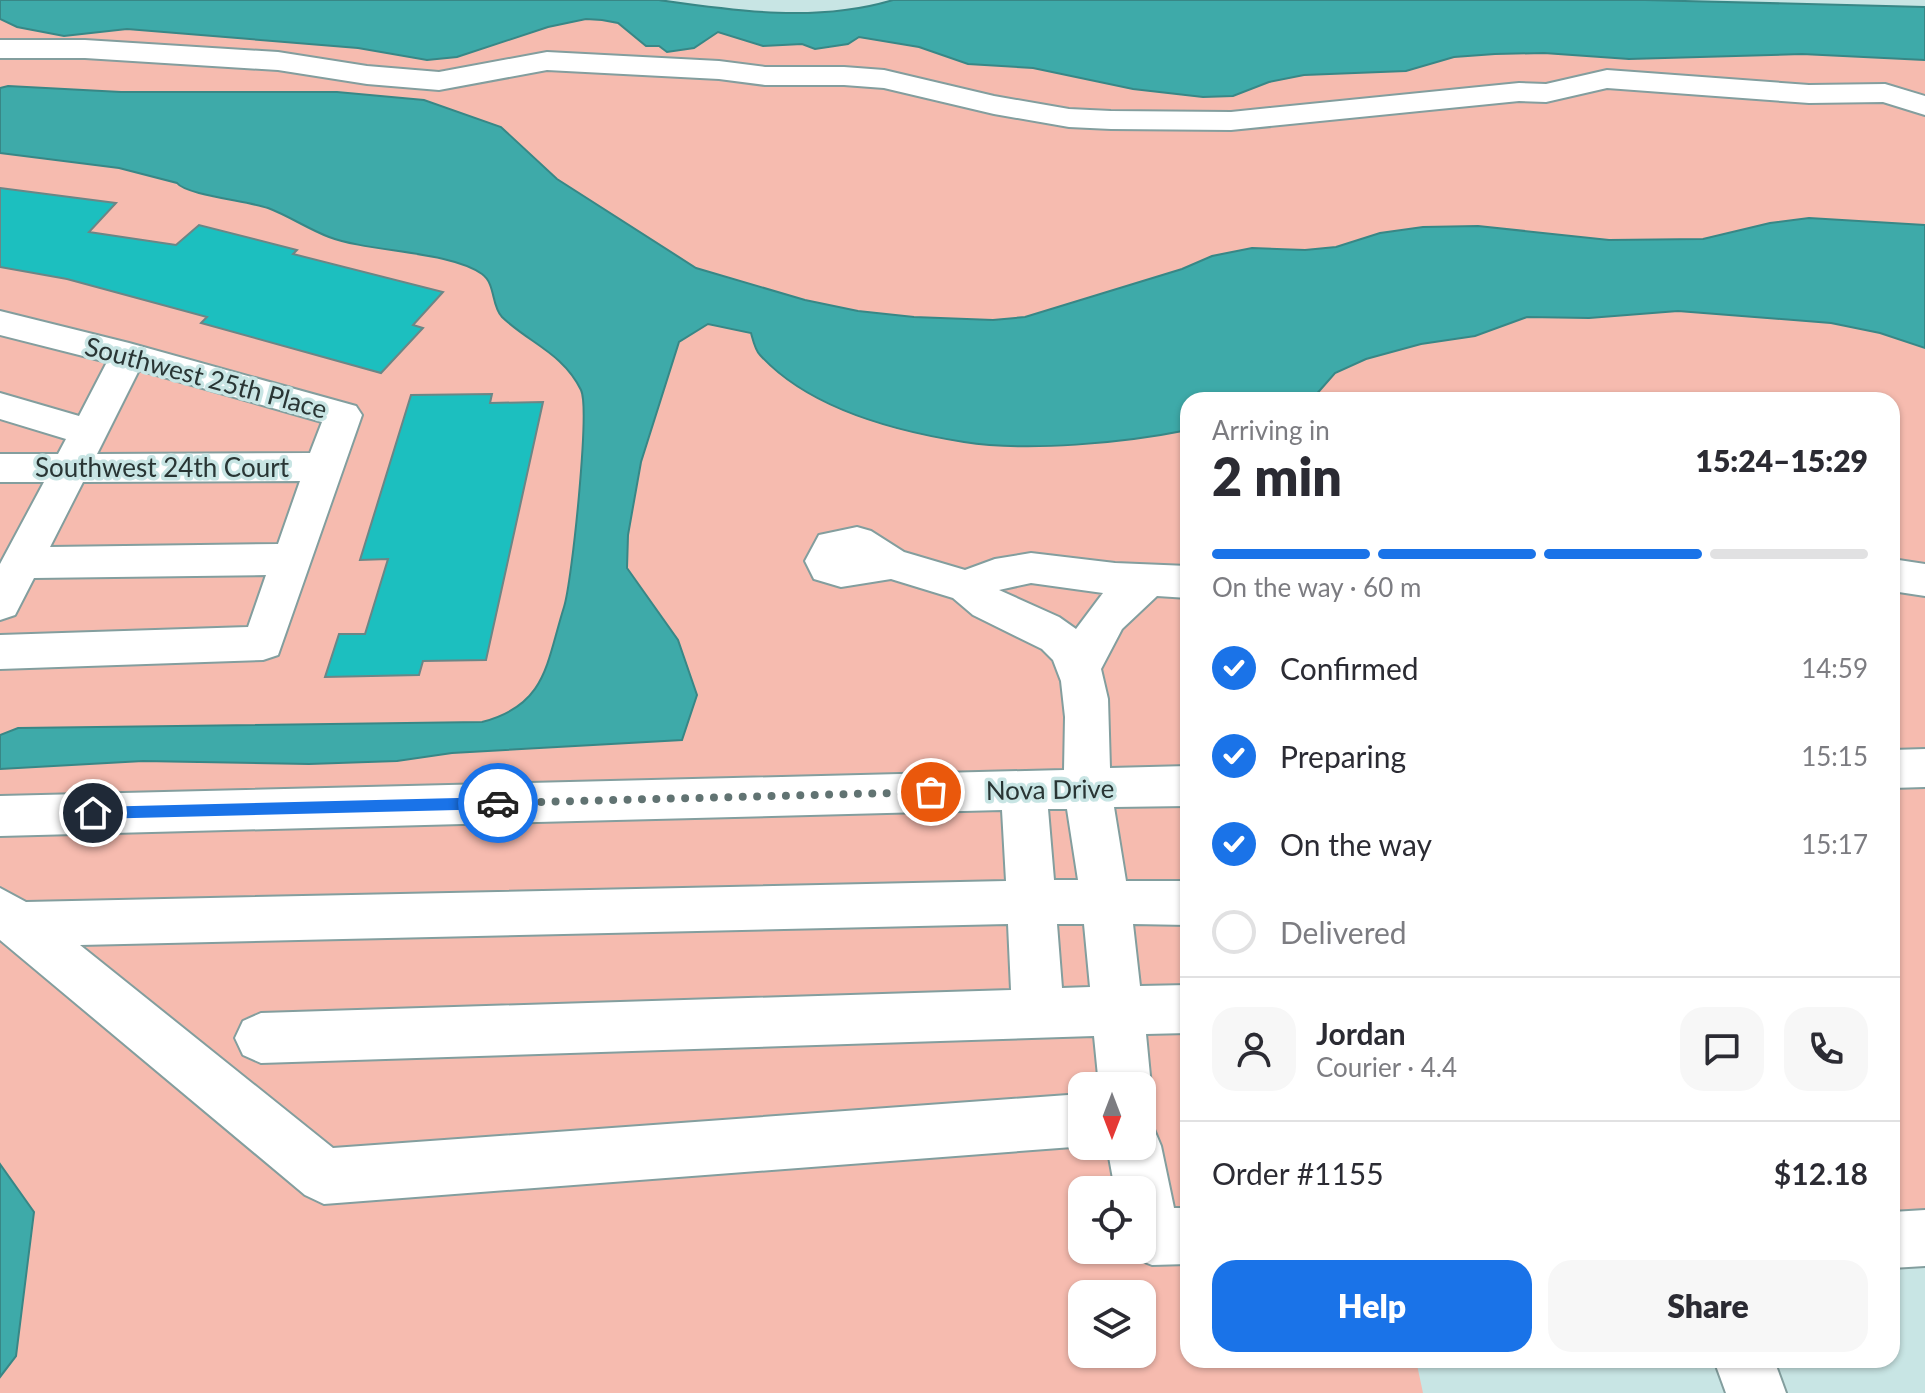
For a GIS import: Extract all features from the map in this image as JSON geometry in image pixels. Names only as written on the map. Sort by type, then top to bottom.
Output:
[{"type":"street","points":[[0,49],[85,49],[278,61],[367,75],[439,81],[547,61],[719,70],[765,76],[844,76],[884,79],[994,105],[1069,118],[1111,120],[1231,121],[1296,116],[1519,92],[1546,93],[1607,79],[1809,94],[1885,93],[1925,106]]},
{"type":"street","name":"Southwest 25th Place","points":[[0,323],[129,355],[343,415],[263,643],[0,652]]},
{"type":"street","points":[[0,604],[18,549],[70,467],[129,355]]},
{"type":"street","points":[[0,406],[88,432]]},
{"type":"street","name":"Southwest 24th Court","points":[[0,468],[324,467]]},
{"type":"street","points":[[18,549],[292,559]]},
{"type":"street","points":[[891,564],[967,586],[995,575],[1031,568],[1115,579],[1170,580]]},
{"type":"street","points":[[1900,576],[1925,580]]},
{"type":"street","points":[[1079,669],[1103,619],[1124,597],[1170,580]]},
{"type":"street","points":[[967,586],[974,596],[1033,621],[1052,634],[1068,648],[1079,669],[1085,694],[1088,789],[1106,902],[1124,1072]]},
{"type":"street","points":[[1900,769],[1925,768]]},
{"type":"street","name":"Nova Drive","points":[[0,816],[1180,786]]},
{"type":"street","points":[[1024,790],[1038,1013]]},
{"type":"street","points":[[9,917],[1032,902],[1180,903]]},
{"type":"street","points":[[9,917],[324,1176],[1068,1122]]},
{"type":"street","points":[[261,1038],[1180,1009]]},
{"type":"street","points":[[1137,1160],[1152,1237],[1180,1236]]},
{"type":"street","points":[[1900,1240],[1925,1238]]},
{"type":"street","points":[[1747,1368],[1756,1393]]},
{"type":"shaded area","points":[[0,0],[659,0],[776,13],[835,11],[893,0],[1645,0],[1925,7],[1925,1246],[1900,1246],[1900,392],[1180,392],[1180,1368],[1418,1368],[1423,1393],[0,1393]]},
{"type":"water","points":[[0,0],[659,0],[776,13],[835,11],[893,0],[1645,0],[1925,7],[1925,60],[1802,54],[1629,59],[1544,53],[1495,54],[1454,57],[1406,71],[1304,75],[1269,82],[1233,96],[1203,97],[1133,89],[1033,68],[968,64],[919,47],[859,37],[848,44],[815,49],[802,44],[763,46],[718,32],[694,48],[667,52],[659,46],[646,46],[618,23],[586,19],[548,27],[457,57],[427,60],[358,48],[127,29],[64,36],[17,27],[0,19]]},
{"type":"water","points":[[0,88],[121,92],[337,92],[424,100],[501,127],[557,179],[696,268],[805,300],[858,311],[914,317],[993,320],[1025,317],[1182,269],[1212,256],[1252,248],[1305,250],[1336,247],[1380,233],[1423,227],[1478,226],[1609,240],[1703,239],[1770,223],[1809,218],[1925,225],[1925,348],[1880,333],[1831,323],[1678,311],[1589,318],[1527,317],[1475,336],[1421,344],[1366,359],[1335,373],[1318,392],[1180,392],[1180,431],[1106,442],[1017,446],[937,437],[854,415],[803,390],[780,374],[758,353],[751,333],[708,324],[679,342],[641,462],[628,535],[627,568],[678,640],[697,695],[682,740],[452,753],[397,761],[309,764],[143,761],[0,769],[0,735],[18,728],[482,722],[520,705],[541,680],[564,607],[582,460],[583,404],[581,390],[574,377],[555,357],[502,317],[486,278],[468,266],[430,256],[345,242],[268,208],[192,191],[177,183],[119,168],[0,153]]},
{"type":"water","points":[[0,1164],[34,1212],[16,1356],[0,1377]]},
{"type":"building","points":[[0,188],[116,203],[89,232],[176,245],[199,225],[297,250],[293,254],[443,292],[413,325],[423,328],[381,373],[201,323],[207,317],[67,279],[0,267]]},
{"type":"building","points":[[492,394],[490,403],[543,402],[486,660],[423,661],[419,675],[325,677],[339,634],[365,634],[388,559],[360,560],[411,395]]},
{"type":"way so far","points":[[498,803],[931,792]]},
{"type":"route","points":[[93,813],[498,803]]}]
